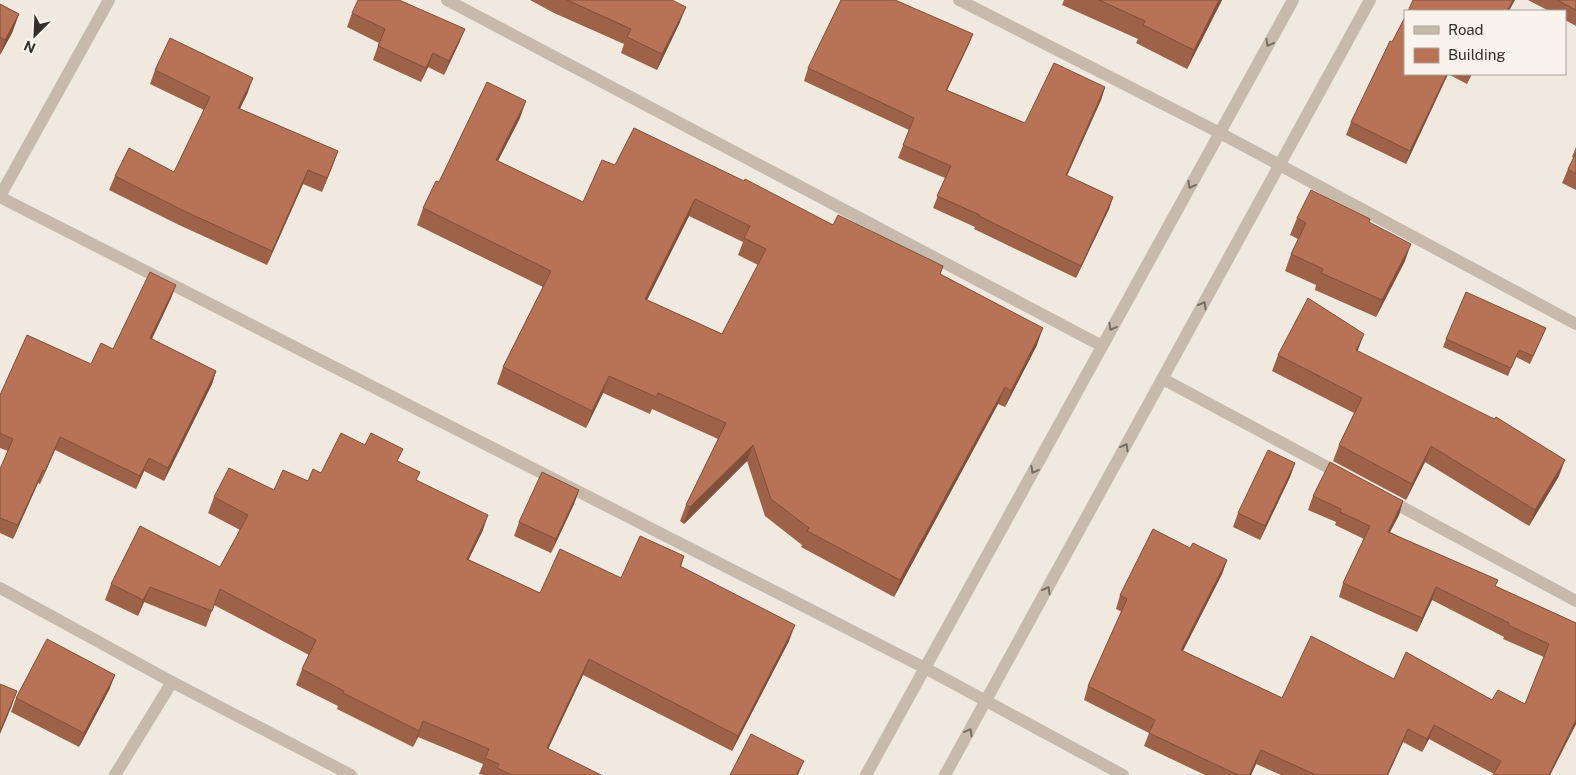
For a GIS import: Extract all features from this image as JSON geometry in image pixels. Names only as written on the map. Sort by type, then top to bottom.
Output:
[{"type":"street","points":[[109,0],[0,197],[925,668],[1123,775]]},
{"type":"street","points":[[447,0],[1102,346]]},
{"type":"street","points":[[959,0],[1220,133],[1576,324]]},
{"type":"street","points":[[866,775],[1293,0]]},
{"type":"street","points":[[945,775],[1370,0]]},
{"type":"street","points":[[1163,379],[1356,483]]},
{"type":"street","points":[[1374,492],[1576,601]]},
{"type":"street","points":[[0,588],[172,682],[351,775]]},
{"type":"street","points":[[114,775],[172,682]]},
{"type":"building","points":[[358,0],[399,0],[465,29],[449,61],[433,53],[426,68],[378,46],[385,29],[352,13]]},
{"type":"building","points":[[567,0],[672,0],[686,7],[662,54],[627,37],[631,29]]},
{"type":"building","points":[[841,0],[895,0],[973,34],[946,90],[1025,123],[1054,63],[1105,87],[1066,175],[1113,197],[1081,266],[980,215],[937,196],[951,166],[903,145],[914,118],[808,68]]},
{"type":"building","points":[[1099,0],[1219,0],[1194,50],[1143,25],[1145,21]]},
{"type":"building","points":[[1413,0],[1513,0],[1508,10],[1408,10]]},
{"type":"building","points":[[1557,0],[1576,0],[1576,10]]},
{"type":"building","points":[[0,4],[19,14],[5,40],[0,37]]},
{"type":"building","points":[[1404,19],[1404,75],[1447,75],[1410,151],[1351,122],[1390,41],[1392,42]]},
{"type":"building","points":[[170,38],[253,78],[238,108],[338,151],[327,178],[308,170],[272,251],[184,211],[115,176],[129,148],[174,172],[210,97],[155,70]]},
{"type":"building","points":[[487,82],[526,101],[496,160],[583,202],[602,160],[615,165],[634,128],[744,181],[745,179],[833,225],[838,215],[943,266],[940,274],[1043,328],[1011,391],[1005,387],[900,580],[807,531],[809,528],[771,499],[753,445],[690,507],[686,505],[726,423],[658,393],[656,397],[609,376],[592,411],[503,367],[551,271],[423,208],[436,181],[439,182]],"holes":[[[695,199],[750,226],[744,238],[766,249],[722,334],[645,299]]]},
{"type":"building","points":[[1576,153],[1576,174],[1568,169]]},
{"type":"building","points":[[1311,190],[1370,219],[1369,222],[1411,244],[1382,300],[1321,273],[1323,269],[1291,254],[1306,223],[1297,218]]},
{"type":"building","points":[[150,272],[176,285],[150,338],[216,371],[168,468],[149,458],[140,476],[60,437],[18,525],[0,518],[0,469],[13,439],[0,433],[0,395],[27,335],[91,364],[101,343],[113,349]]},
{"type":"building","points":[[1466,292],[1546,328],[1533,356],[1519,350],[1511,368],[1446,339]]},
{"type":"building","points":[[1308,298],[1364,334],[1356,350],[1494,419],[1496,417],[1565,460],[1535,510],[1431,446],[1412,484],[1339,445],[1362,398],[1278,355]]},
{"type":"building","points":[[341,433],[365,445],[371,433],[403,449],[397,461],[420,472],[416,480],[488,515],[467,559],[540,593],[560,549],[621,578],[640,536],[684,556],[680,566],[795,625],[738,736],[589,659],[547,748],[601,775],[512,775],[497,768],[499,764],[485,758],[489,749],[423,721],[419,731],[343,693],[344,691],[302,669],[316,640],[220,589],[212,611],[150,587],[143,600],[111,584],[140,526],[220,567],[248,515],[214,497],[229,468],[274,490],[283,470],[308,481],[313,469],[321,473]]},
{"type":"building","points":[[1268,450],[1295,463],[1265,526],[1238,513]]},
{"type":"building","points":[[1330,462],[1403,501],[1388,532],[1498,580],[1495,586],[1576,623],[1576,720],[1549,775],[1493,775],[1501,761],[1434,725],[1427,739],[1408,729],[1387,775],[1316,775],[1261,750],[1249,775],[1238,775],[1149,733],[1155,720],[1088,686],[1127,599],[1120,595],[1153,529],[1190,548],[1193,543],[1227,560],[1181,650],[1282,698],[1311,636],[1394,679],[1406,652],[1492,700],[1498,690],[1525,704],[1549,644],[1508,625],[1509,623],[1436,587],[1422,618],[1343,583],[1370,526],[1340,512],[1341,509],[1313,496]]},
{"type":"building","points":[[542,472],[579,490],[556,539],[519,522]]},
{"type":"building","points":[[47,639],[115,675],[84,733],[16,698]]},
{"type":"building","points":[[0,684],[17,691],[0,731]]},
{"type":"building","points":[[751,734],[804,761],[796,775],[730,775]]}]
